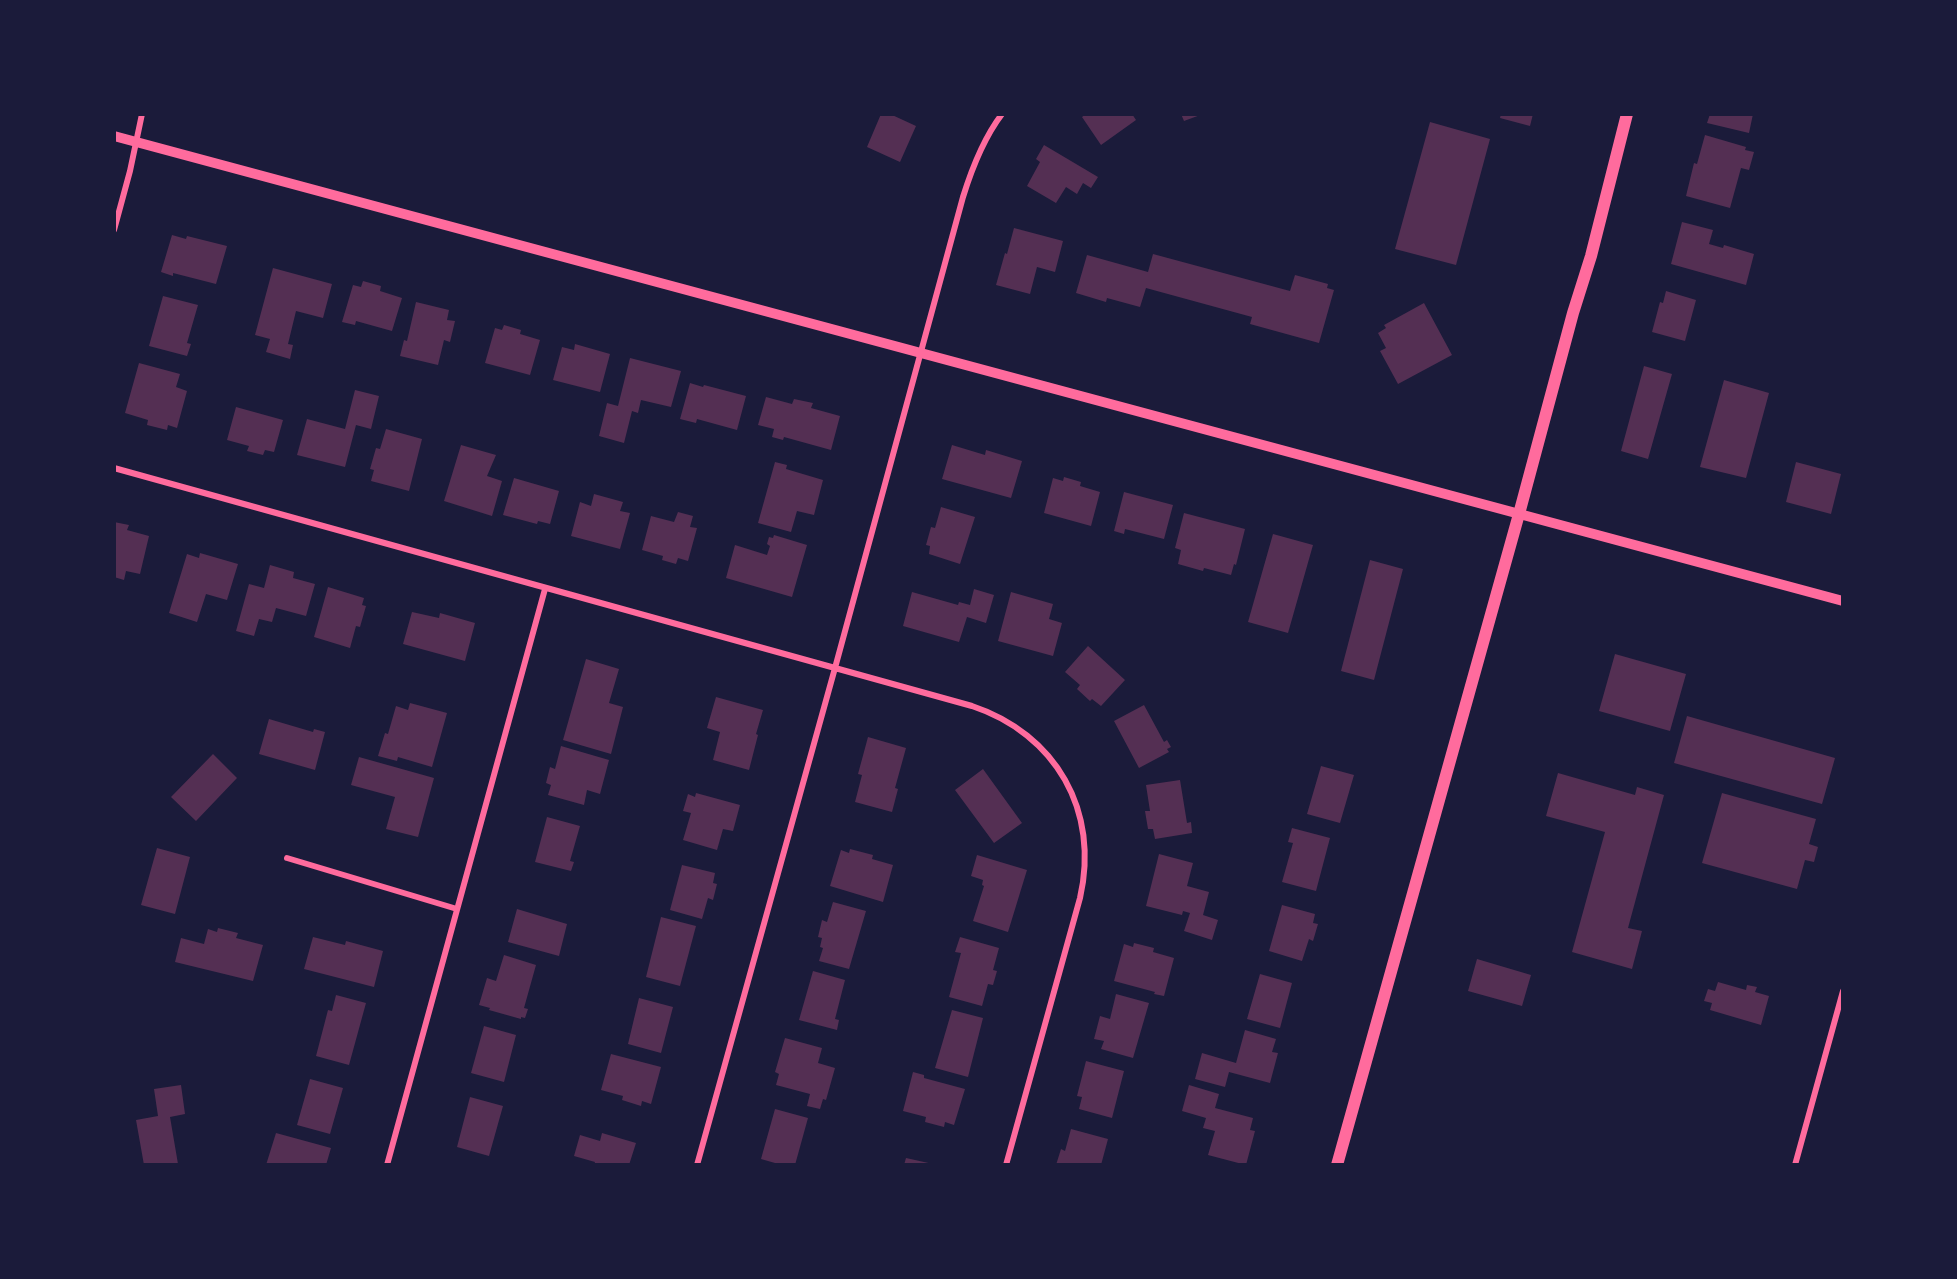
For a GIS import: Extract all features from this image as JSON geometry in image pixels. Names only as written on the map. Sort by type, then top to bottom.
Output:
[{"type":"main road","points":[[1337,1165],[1575,306],[1591,256],[1627,114]]},
{"type":"street","points":[[114,230],[142,114]]},
{"type":"street","points":[[697,1165],[970,173],[986,139],[1002,114]]},
{"type":"street","points":[[114,136],[1843,601]]},
{"type":"street","points":[[114,468],[972,706],[1013,725],[1032,738],[1055,764],[1074,796],[1082,820],[1086,846],[1084,879],[1006,1165]]},
{"type":"street","points":[[387,1165],[545,589]]},
{"type":"street","points":[[287,858],[457,909]]},
{"type":"street","points":[[1795,1165],[1843,991]]},
{"type":"building","points":[[881,114],[890,114],[916,126],[900,162],[867,147]]},
{"type":"building","points":[[1086,114],[1132,114],[1136,120],[1101,145],[1082,117]]},
{"type":"building","points":[[1181,114],[1203,114],[1184,121]]},
{"type":"building","points":[[1501,114],[1533,114],[1530,126],[1500,118]]},
{"type":"building","points":[[1710,114],[1753,114],[1749,133],[1707,123]]},
{"type":"building","points":[[1430,122],[1490,139],[1456,265],[1395,249]]},
{"type":"building","points":[[1705,135],[1746,147],[1745,150],[1754,152],[1749,170],[1741,168],[1730,208],[1686,196],[1694,163],[1697,164]]},
{"type":"building","points":[[1044,145],[1098,177],[1091,188],[1083,183],[1077,194],[1066,187],[1056,203],[1027,186],[1040,162],[1036,159]]},
{"type":"building","points":[[1682,222],[1713,230],[1709,244],[1723,248],[1724,245],[1754,254],[1746,285],[1671,264]]},
{"type":"building","points":[[1014,228],[1063,241],[1055,272],[1037,267],[1030,294],[996,285]]},
{"type":"building","points":[[172,235],[186,239],[187,236],[227,246],[216,284],[161,272]]},
{"type":"building","points":[[1153,254],[1290,291],[1295,275],[1328,284],[1327,288],[1334,290],[1319,343],[1250,324],[1252,317],[1146,288],[1140,307],[1107,298],[1106,302],[1076,293],[1087,255],[1148,272]]},
{"type":"building","points":[[273,268],[332,284],[323,318],[296,311],[288,344],[293,345],[290,359],[266,352],[270,339],[255,335]]},
{"type":"building","points":[[363,281],[381,286],[380,291],[402,298],[392,331],[356,321],[355,325],[342,322],[353,285],[361,287]]},
{"type":"building","points":[[1666,291],[1696,300],[1685,341],[1652,332],[1660,302],[1663,303]]},
{"type":"building","points":[[163,296],[198,305],[187,343],[191,344],[187,356],[149,346]]},
{"type":"building","points":[[416,302],[449,310],[447,320],[455,321],[450,342],[444,340],[438,365],[400,356],[404,340],[407,341]]},
{"type":"building","points":[[1424,303],[1452,355],[1398,384],[1380,351],[1386,348],[1378,333],[1386,328],[1384,325]]},
{"type":"building","points":[[504,325],[521,330],[520,334],[540,340],[530,375],[485,363],[495,328],[502,330]]},
{"type":"building","points":[[575,344],[610,354],[600,392],[553,380],[562,347],[574,350]]},
{"type":"building","points":[[630,358],[681,371],[671,407],[641,400],[638,413],[632,411],[624,443],[599,436],[607,403],[618,406]]},
{"type":"building","points":[[139,363],[180,374],[176,387],[187,391],[177,428],[168,425],[167,430],[147,425],[148,420],[125,413]]},
{"type":"building","points":[[1644,366],[1672,374],[1648,459],[1621,451]]},
{"type":"building","points":[[1724,380],[1769,393],[1746,478],[1700,467]]},
{"type":"building","points":[[690,383],[746,396],[737,430],[697,419],[696,423],[680,419]]},
{"type":"building","points":[[355,390],[379,396],[371,429],[356,425],[345,467],[297,455],[307,419],[345,429]]},
{"type":"building","points":[[766,397],[792,404],[794,399],[813,403],[811,408],[840,416],[831,450],[784,437],[783,440],[772,437],[774,429],[758,425]]},
{"type":"building","points":[[236,407],[283,420],[274,452],[265,450],[263,455],[247,451],[249,446],[227,440]]},
{"type":"building","points":[[386,429],[422,439],[409,491],[371,481],[374,470],[370,469],[376,448],[380,449]]},
{"type":"building","points":[[461,445],[496,455],[487,476],[502,481],[492,516],[444,501]]},
{"type":"building","points":[[952,445],[985,455],[986,450],[1022,461],[1011,498],[942,479]]},
{"type":"building","points":[[775,462],[787,465],[786,469],[823,480],[814,515],[797,511],[791,532],[758,523]]},
{"type":"building","points":[[1796,462],[1841,474],[1831,514],[1786,502]]},
{"type":"building","points":[[1064,477],[1081,482],[1080,486],[1100,492],[1091,526],[1044,513],[1053,478],[1063,481]]},
{"type":"building","points":[[514,478],[559,491],[550,524],[538,521],[537,524],[503,515]]},
{"type":"building","points":[[1124,492],[1173,505],[1164,539],[1125,529],[1124,534],[1114,531]]},
{"type":"building","points":[[594,494],[623,502],[620,511],[630,513],[620,549],[571,536],[580,502],[591,506]]},
{"type":"building","points":[[941,507],[975,517],[960,564],[929,554],[930,546],[926,545],[931,527],[935,528]]},
{"type":"building","points":[[678,512],[693,516],[690,527],[697,528],[688,561],[678,558],[676,564],[662,560],[663,556],[642,550],[651,516],[674,522]]},
{"type":"building","points":[[1184,513],[1245,529],[1236,565],[1234,564],[1231,575],[1178,564],[1181,550],[1175,548]]},
{"type":"building","points":[[114,522],[129,525],[127,530],[149,536],[140,574],[126,571],[124,580],[114,577]]},
{"type":"building","points":[[1273,534],[1313,545],[1288,633],[1248,622]]},
{"type":"building","points":[[774,535],[807,545],[792,597],[726,578],[735,545],[767,555],[770,546],[767,544],[769,537],[773,538]]},
{"type":"building","points":[[200,553],[238,564],[227,600],[206,594],[197,622],[169,613],[187,554],[199,558]]},
{"type":"building","points":[[1370,560],[1403,569],[1374,680],[1341,671]]},
{"type":"building","points":[[270,565],[294,572],[293,578],[315,584],[306,616],[276,608],[272,622],[259,619],[254,636],[236,631],[249,584],[264,588]]},
{"type":"building","points":[[328,587],[364,598],[362,605],[366,606],[360,627],[356,626],[350,648],[314,637]]},
{"type":"building","points":[[974,589],[994,595],[986,623],[967,617],[959,642],[903,626],[912,592],[958,605],[959,602],[970,605]]},
{"type":"building","points":[[1011,592],[1053,604],[1049,619],[1062,623],[1053,656],[998,641]]},
{"type":"building","points":[[412,612],[439,618],[440,613],[475,623],[465,661],[403,644]]},
{"type":"building","points":[[1088,646],[1125,680],[1101,706],[1092,699],[1090,701],[1077,689],[1080,685],[1065,672]]},
{"type":"building","points":[[1615,654],[1686,674],[1670,731],[1599,711]]},
{"type":"building","points":[[586,659],[619,669],[609,703],[623,707],[611,754],[563,740]]},
{"type":"building","points":[[716,697],[763,710],[749,770],[713,760],[720,732],[707,728]]},
{"type":"building","points":[[410,703],[447,713],[432,767],[398,757],[397,761],[378,756],[385,733],[388,734],[396,706],[408,710]]},
{"type":"building","points":[[1144,705],[1164,742],[1167,740],[1171,747],[1167,749],[1169,752],[1139,768],[1114,721]]},
{"type":"building","points":[[1687,716],[1835,758],[1822,804],[1674,763]]},
{"type":"building","points":[[269,719],[313,732],[314,729],[325,732],[315,770],[259,754]]},
{"type":"building","points":[[868,737],[906,748],[895,788],[898,789],[892,812],[855,802],[862,775],[858,774]]},
{"type":"building","points":[[561,746],[609,760],[600,794],[587,790],[584,805],[548,795],[551,785],[546,783],[550,767],[555,769]]},
{"type":"building","points":[[213,754],[237,778],[196,821],[171,797]]},
{"type":"building","points":[[359,757],[434,778],[418,837],[386,829],[395,797],[351,785]]},
{"type":"building","points":[[1321,766],[1354,775],[1340,823],[1307,814]]},
{"type":"building","points":[[983,769],[1022,823],[994,843],[955,790]]},
{"type":"building","points":[[1558,773],[1635,795],[1637,787],[1664,795],[1628,928],[1642,931],[1632,969],[1572,952],[1605,832],[1546,816]]},
{"type":"building","points":[[1180,780],[1187,823],[1191,822],[1192,833],[1155,839],[1153,829],[1148,829],[1145,811],[1150,811],[1146,785]]},
{"type":"building","points":[[696,793],[740,805],[733,831],[723,829],[717,850],[683,840],[691,813],[683,811],[688,794],[695,797]]},
{"type":"building","points":[[1722,793],[1816,819],[1809,844],[1818,847],[1814,862],[1805,860],[1797,889],[1702,863]]},
{"type":"building","points":[[547,817],[580,826],[570,861],[574,862],[571,871],[535,862]]},
{"type":"building","points":[[1292,828],[1330,838],[1316,891],[1282,882],[1293,843],[1288,842]]},
{"type":"building","points":[[157,848],[190,857],[175,914],[141,905]]},
{"type":"building","points":[[850,849],[873,855],[872,859],[893,865],[883,902],[830,886],[841,850],[849,853]]},
{"type":"building","points":[[1159,854],[1193,863],[1187,886],[1209,892],[1203,915],[1218,920],[1212,940],[1184,931],[1190,913],[1183,911],[1182,915],[1146,906]]},
{"type":"building","points":[[977,855],[1027,870],[1008,932],[973,921],[984,886],[982,885],[983,880],[971,876]]},
{"type":"building","points":[[682,865],[715,873],[713,883],[717,884],[713,900],[708,898],[702,919],[670,910]]},
{"type":"building","points":[[833,902],[866,911],[849,969],[819,961],[823,948],[820,947],[822,938],[818,937],[822,920],[827,922]]},
{"type":"building","points":[[1282,905],[1315,914],[1313,923],[1318,924],[1313,941],[1309,939],[1302,961],[1269,951]]},
{"type":"building","points":[[517,909],[567,924],[559,956],[508,942]]},
{"type":"building","points":[[661,917],[696,926],[680,986],[646,977]]},
{"type":"building","points":[[218,928],[238,933],[236,938],[263,945],[253,981],[175,962],[181,938],[204,944],[208,929],[217,932]]},
{"type":"building","points":[[313,937],[345,945],[346,941],[383,951],[374,987],[304,969]]},
{"type":"building","points":[[960,937],[999,948],[993,970],[997,971],[993,985],[988,984],[982,1006],[949,997],[961,953],[955,952]]},
{"type":"building","points":[[1134,943],[1154,948],[1153,952],[1174,958],[1164,996],[1114,981],[1124,944],[1133,947]]},
{"type":"building","points":[[504,955],[536,965],[524,1008],[528,1009],[525,1018],[521,1017],[521,1019],[489,1010],[490,1008],[479,1005],[487,978],[496,981]]},
{"type":"building","points":[[1477,959],[1531,975],[1522,1006],[1468,991]]},
{"type":"building","points":[[813,971],[845,980],[835,1019],[839,1020],[837,1030],[799,1020]]},
{"type":"building","points":[[1260,974],[1292,983],[1280,1028],[1247,1019]]},
{"type":"building","points":[[1718,982],[1746,990],[1747,985],[1757,987],[1755,992],[1769,996],[1761,1025],[1710,1010],[1712,1003],[1704,1001],[1708,989],[1715,991]]},
{"type":"building","points":[[1116,994],[1149,1003],[1133,1058],[1101,1049],[1104,1041],[1094,1039],[1100,1016],[1110,1019]]},
{"type":"building","points":[[336,995],[366,1003],[349,1065],[316,1056],[328,1010],[332,1011]]},
{"type":"building","points":[[639,998],[673,1007],[661,1053],[628,1044]]},
{"type":"building","points":[[952,1010],[983,1018],[968,1077],[935,1068]]},
{"type":"building","points":[[484,1026],[516,1035],[504,1082],[471,1073]]},
{"type":"building","points":[[1245,1030],[1276,1039],[1272,1052],[1278,1053],[1270,1083],[1229,1072],[1225,1087],[1195,1079],[1202,1053],[1236,1063]]},
{"type":"building","points":[[785,1038],[822,1048],[818,1063],[835,1068],[826,1100],[823,1099],[820,1109],[807,1106],[810,1094],[776,1085],[779,1074],[775,1072]]},
{"type":"building","points":[[611,1054],[661,1067],[651,1104],[642,1101],[641,1106],[622,1100],[623,1096],[601,1090]]},
{"type":"building","points":[[1086,1061],[1124,1071],[1112,1118],[1079,1109],[1082,1097],[1077,1096]]},
{"type":"building","points":[[913,1072],[924,1075],[924,1078],[965,1089],[954,1125],[945,1122],[944,1127],[925,1122],[926,1117],[903,1111]]},
{"type":"building","points":[[310,1079],[343,1088],[330,1134],[297,1125]]},
{"type":"building","points":[[181,1085],[185,1114],[170,1117],[178,1164],[144,1165],[136,1120],[158,1116],[154,1089]]},
{"type":"building","points":[[1189,1085],[1219,1094],[1215,1108],[1253,1118],[1250,1130],[1255,1131],[1246,1165],[1208,1155],[1215,1131],[1203,1128],[1206,1118],[1182,1111]]},
{"type":"building","points":[[470,1097],[503,1106],[489,1156],[457,1147]]},
{"type":"building","points":[[775,1109],[808,1118],[795,1165],[782,1165],[761,1159]]},
{"type":"building","points":[[1071,1129],[1108,1139],[1101,1165],[1056,1165],[1061,1149],[1065,1151]]},
{"type":"building","points":[[276,1133],[331,1148],[326,1165],[266,1165]]},
{"type":"building","points":[[602,1133],[636,1143],[629,1165],[594,1165],[595,1162],[574,1156],[580,1135],[600,1141]]},
{"type":"building","points":[[906,1158],[933,1164],[933,1165],[904,1165]]}]
